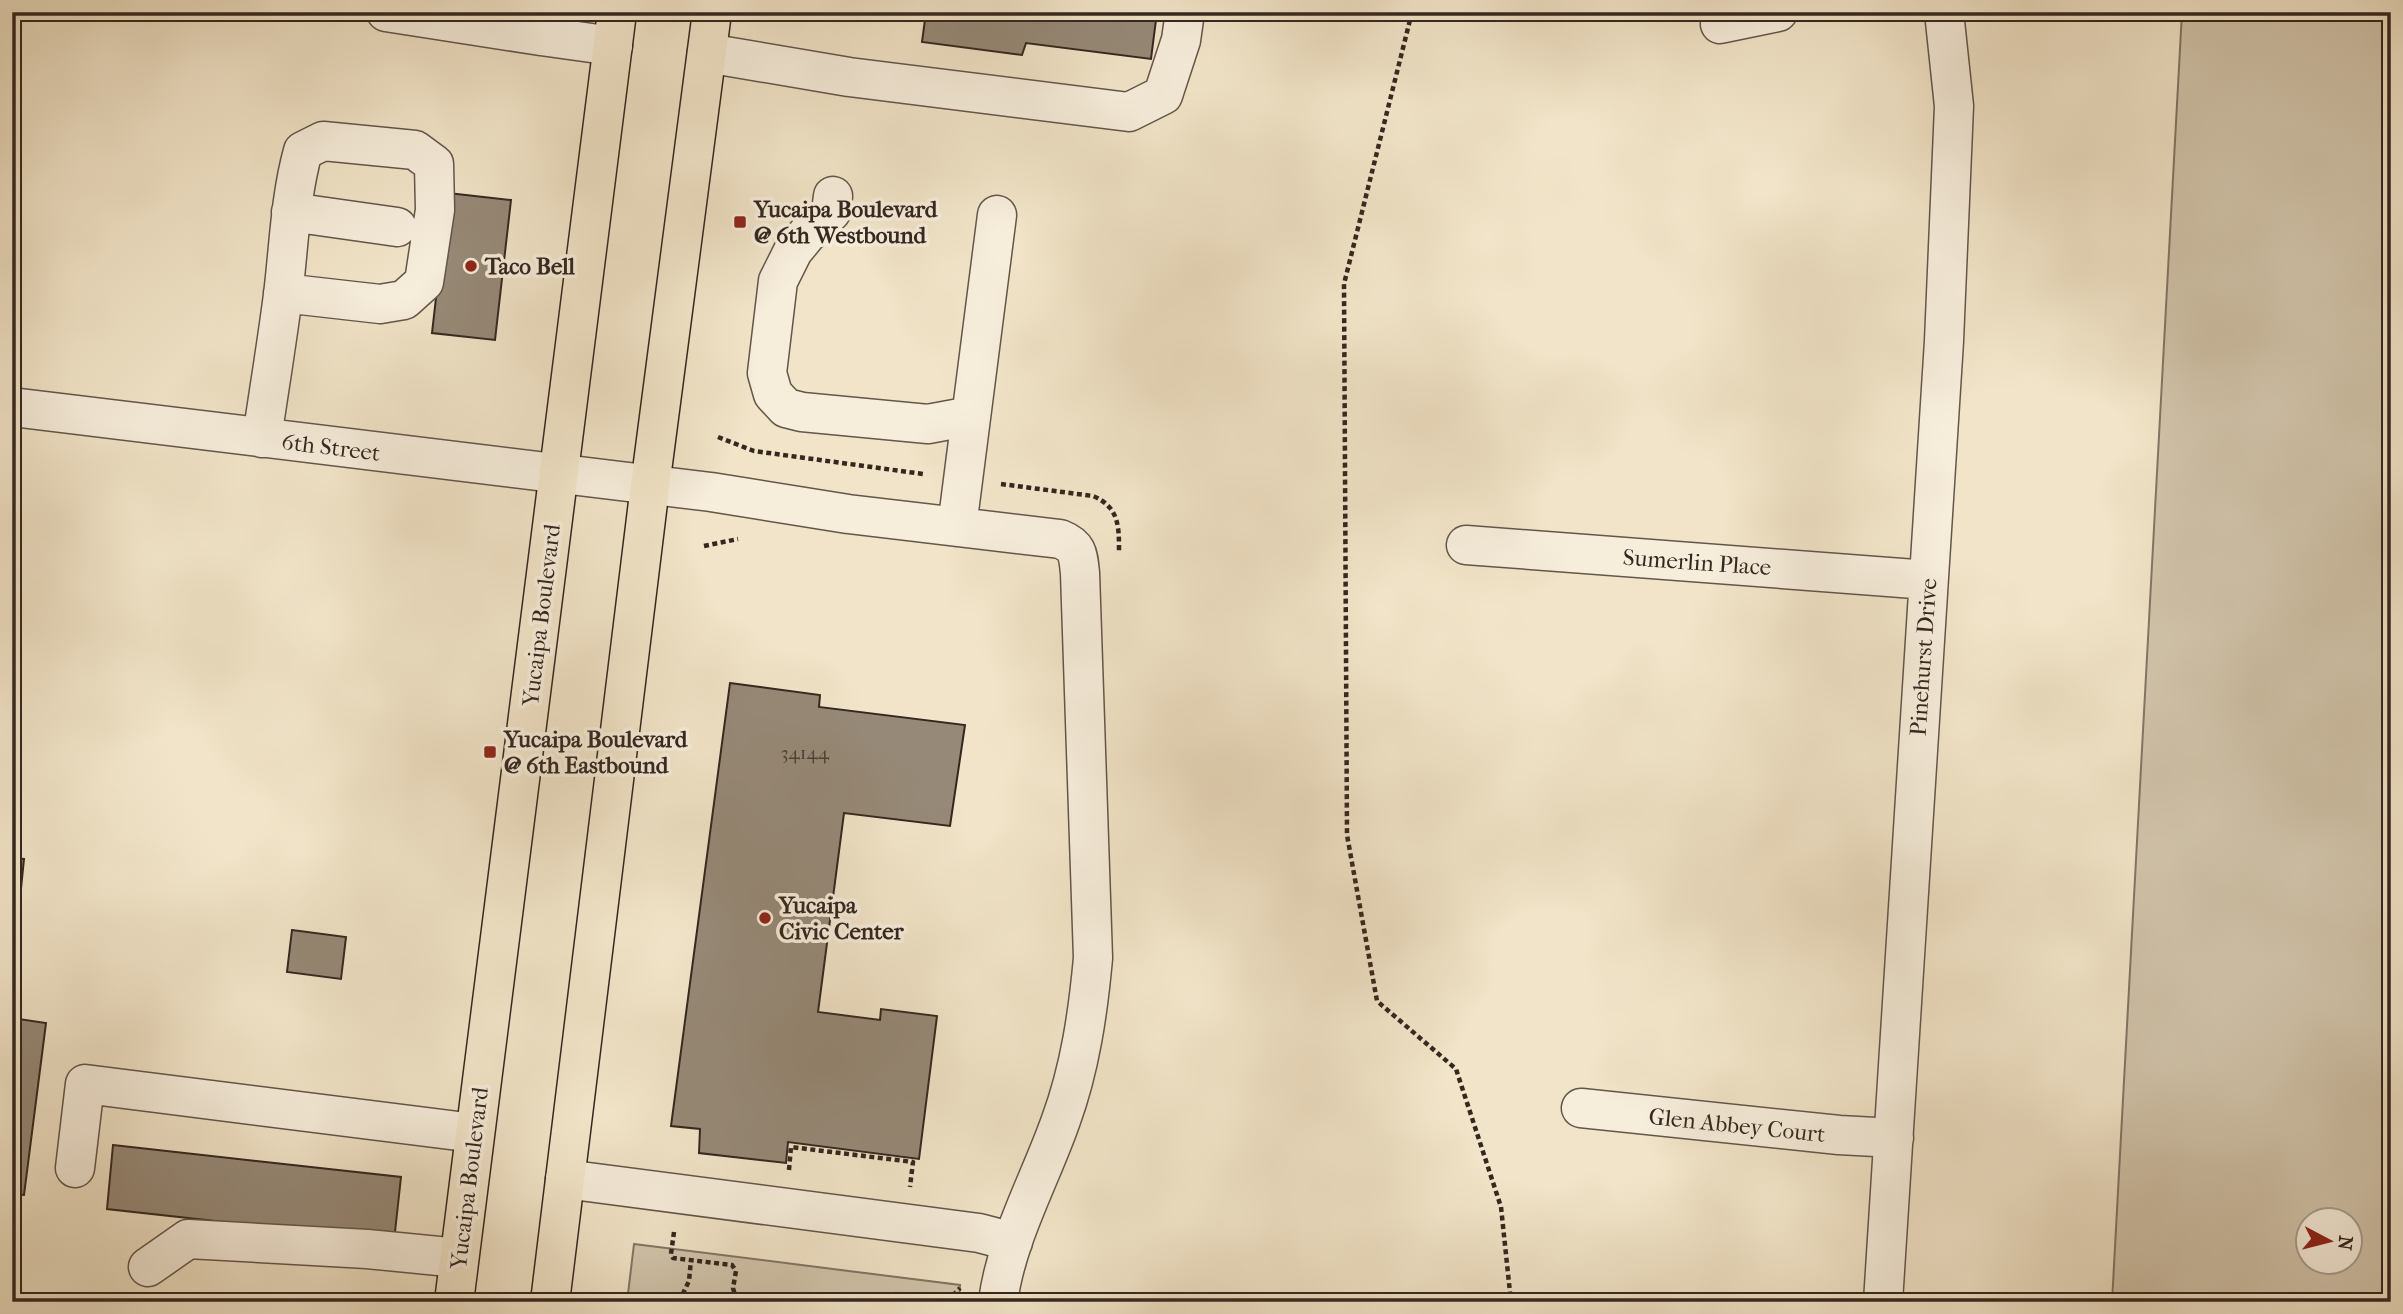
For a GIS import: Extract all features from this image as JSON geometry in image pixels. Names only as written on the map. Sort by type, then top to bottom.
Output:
[{"type":"main road","points":[[550,1302],[650,486],[712,12]]},
{"type":"main road","name":"Yucaipa Boulevard","points":[[454,1302],[615,29]]},
{"type":"street","points":[[386,12],[615,29]]},
{"type":"street","points":[[707,53],[849,76],[1129,112],[1163,95],[1181,40],[1185,12]]},
{"type":"street","points":[[1720,24],[1778,12]]},
{"type":"street","name":"Pinehurst Drive","points":[[1883,1302],[1944,341],[1954,106],[1944,12]]},
{"type":"street","points":[[262,438],[283,293],[291,212],[303,151],[323,141],[415,150],[434,164],[435,210],[424,282],[404,300],[380,304],[283,293]]},
{"type":"street","points":[[833,197],[831,212],[793,251],[778,281],[767,373],[773,394],[786,408],[803,412],[928,424],[971,416]]},
{"type":"street","points":[[291,212],[397,227]]},
{"type":"street","points":[[957,527],[997,215]]},
{"type":"street","name":"6th Street","points":[[12,407],[711,492],[848,514],[1060,539],[1071,544],[1078,555],[1080,573],[1093,958],[1089,1008],[1080,1054],[1062,1119],[1013,1242],[998,1302]]},
{"type":"street","name":"Sumerlin Place","points":[[1466,545],[1928,580]]},
{"type":"street","points":[[75,1168],[85,1084],[474,1133]]},
{"type":"street","name":"Glen Abbey Court","points":[[1581,1108],[1839,1135],[1894,1138]]},
{"type":"street","points":[[565,1178],[979,1233],[1013,1242]]},
{"type":"street","points":[[148,1267],[188,1239],[367,1249],[459,1258]]},
{"type":"path","points":[[1412,12],[1344,285],[1347,835],[1377,1001],[1456,1069],[1501,1207],[1511,1302]]},
{"type":"path","points":[[718,437],[754,451],[1093,496],[1104,500],[1110,507],[1119,528],[1119,555]]},
{"type":"path","points":[[676,1222],[671,1254],[673,1258],[732,1265],[736,1271],[733,1288],[737,1302]]},
{"type":"path","points":[[679,1302],[688,1282],[691,1260]]},
{"type":"path","points":[[877,1302],[896,1294],[915,1302]]},
{"type":"path","points":[[817,1302],[827,1295],[839,1297],[844,1302]]},
{"type":"shaded area","points":[[2182,12],[2391,12],[2391,1302],[2112,1302]]},
{"type":"shaded area","points":[[634,1244],[960,1285],[959,1302],[627,1302]]},
{"type":"building","points":[[926,12],[1157,12],[1151,59],[1026,43],[1022,55],[922,42]]},
{"type":"building","name":"Taco Bell","points":[[448,193],[511,200],[495,340],[432,333]]},
{"type":"building","name":"Yucaipa Civic Center","points":[[730,683],[820,695],[819,707],[965,725],[950,826],[844,813],[818,1012],[880,1020],[881,1009],[937,1016],[919,1159],[788,1142],[786,1163],[699,1153],[700,1129],[671,1126]]},
{"type":"building","points":[[12,858],[24,859],[14,958],[12,958]]},
{"type":"building","points":[[292,930],[346,937],[341,979],[287,972]]},
{"type":"building","points":[[12,1018],[46,1023],[24,1195],[12,1194]]},
{"type":"building","points":[[113,1145],[401,1177],[394,1241],[107,1209]]},
{"type":"place","name":"Yucaipa Boulevard @ 6th Westbound","points":[[740,222]]},
{"type":"place","name":"Taco Bell","points":[[471,266]]},
{"type":"place","name":"Yucaipa Boulevard @ 6th Eastbound","points":[[490,752]]},
{"type":"place","name":"Yucaipa Civic Center","points":[[765,918]]}]
